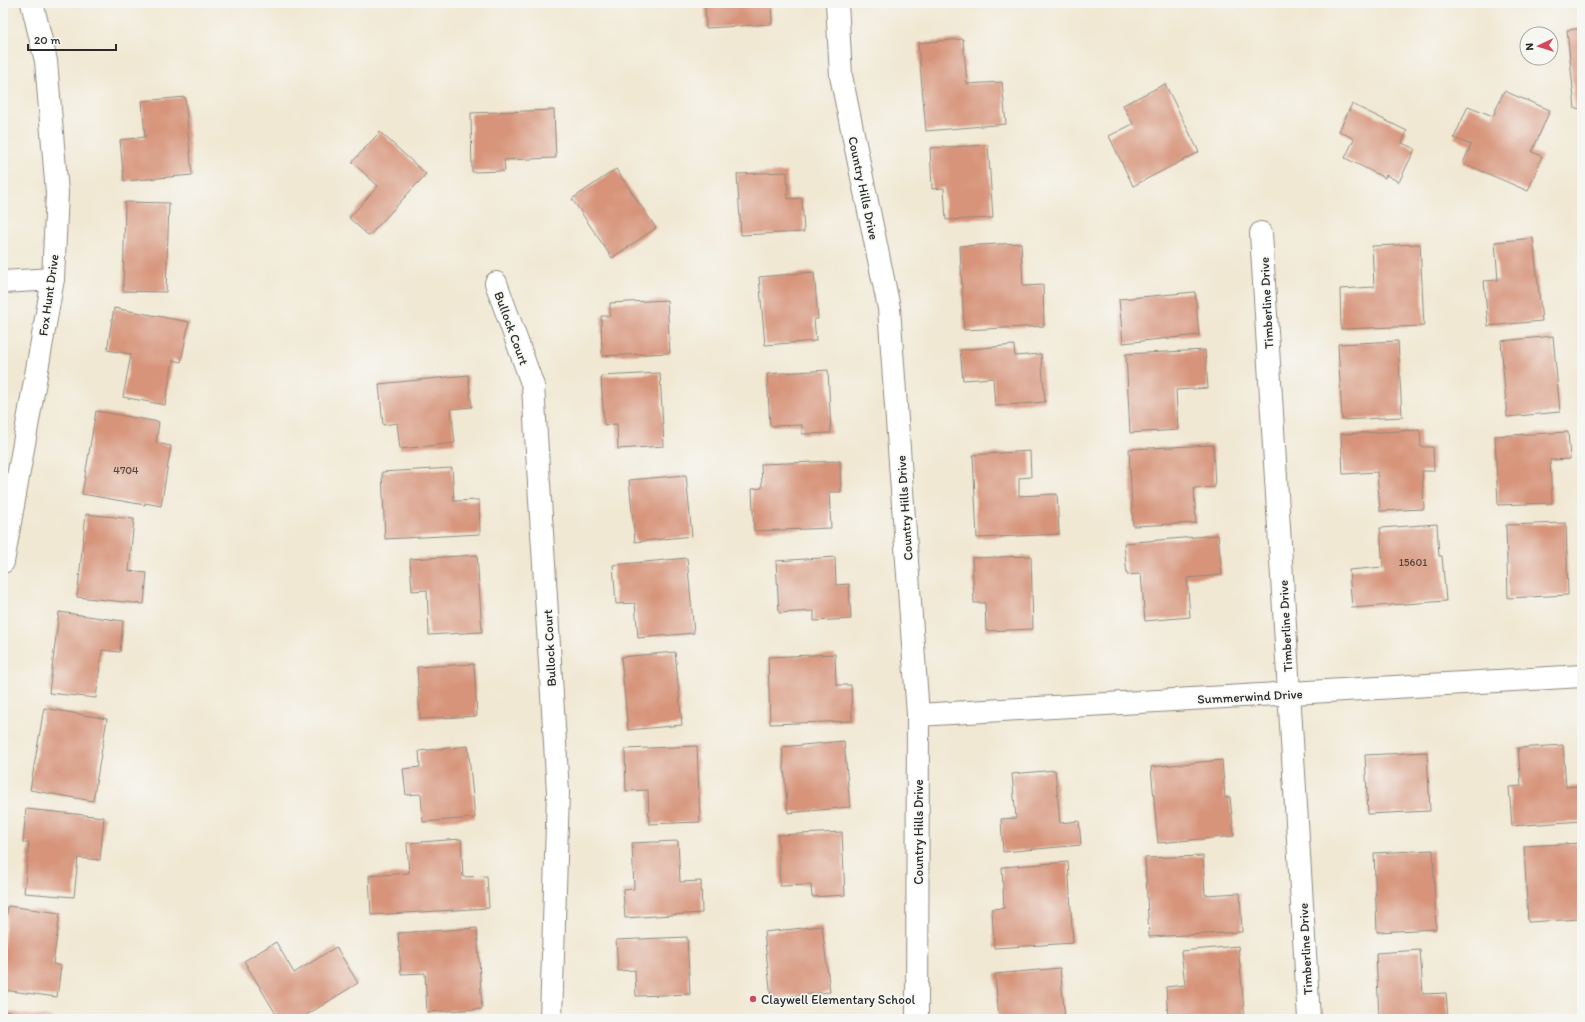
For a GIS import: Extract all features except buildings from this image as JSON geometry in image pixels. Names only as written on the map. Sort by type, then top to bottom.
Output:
[{"type":"street","name":"Fox Hunt Drive","points":[[3,562],[53,279],[57,193],[46,61],[32,3]]},
{"type":"street","name":"Country Hills Drive","points":[[836,3],[841,76],[889,308],[918,715],[917,1019]]},
{"type":"street","name":"Timberline Drive","points":[[1261,233],[1309,1019]]},
{"type":"street","points":[[3,282],[53,279]]},
{"type":"street","name":"Bullock Court","points":[[496,283],[533,386],[558,792],[551,1019]]},
{"type":"street","name":"Summerwind Drive","points":[[918,715],[1582,676]]},
{"type":"place","name":"Claywell Elementary School","points":[[753,999]]}]
